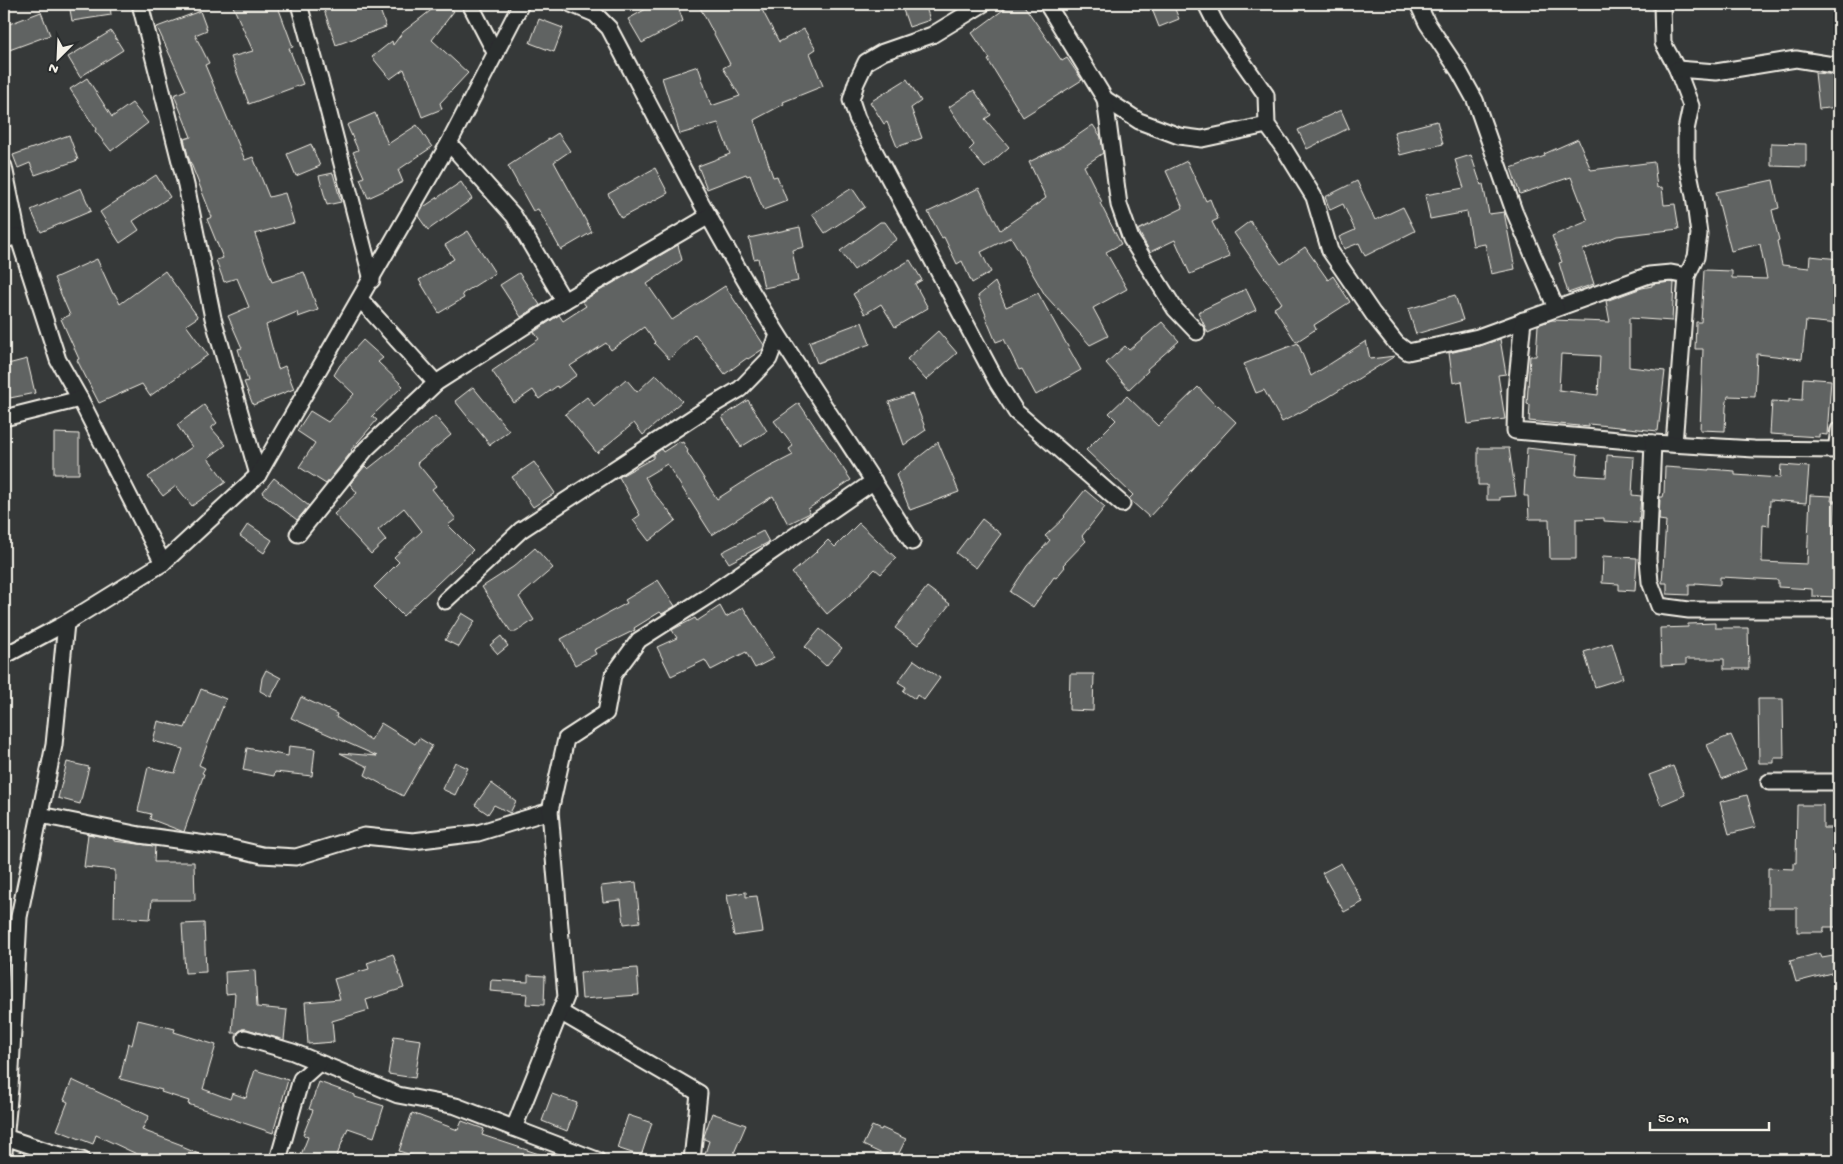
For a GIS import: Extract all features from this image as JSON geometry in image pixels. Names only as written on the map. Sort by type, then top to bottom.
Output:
[{"type":"street","points":[[140,4],[186,185],[214,318],[258,475]]},
{"type":"street","points":[[299,4],[372,280]]},
{"type":"street","points":[[470,4],[496,54]]},
{"type":"street","points":[[4,656],[66,623],[163,563],[258,475],[449,144],[521,4]]},
{"type":"street","points":[[571,4],[596,14],[609,28],[709,216],[778,335],[912,542]]},
{"type":"street","points":[[983,4],[932,35],[883,52],[866,62],[856,83],[851,100],[857,118],[997,382],[1016,412],[1122,504]]},
{"type":"street","points":[[1047,4],[1105,99],[1119,205],[1132,239],[1176,309],[1197,332]]},
{"type":"street","points":[[1206,4],[1216,24],[1266,95],[1267,125],[1314,197],[1330,251],[1373,314],[1396,343],[1408,352],[1478,337],[1649,275],[1671,273],[1687,276]]},
{"type":"street","points":[[1418,4],[1427,23],[1476,100],[1514,211],[1556,308]]},
{"type":"street","points":[[1662,4],[1663,43],[1677,69],[1691,106],[1686,130],[1686,159],[1694,196],[1699,234],[1696,257],[1687,276],[1674,444]]},
{"type":"street","points":[[1677,69],[1716,72],[1796,59],[1839,66]]},
{"type":"street","points":[[1105,99],[1139,121],[1179,136],[1202,139],[1267,125]]},
{"type":"street","points":[[449,144],[514,216],[564,301]]},
{"type":"street","points":[[4,167],[11,238],[58,360],[163,563]]},
{"type":"street","points":[[298,534],[366,449],[436,383],[564,301],[709,216]]},
{"type":"street","points":[[360,298],[436,383]]},
{"type":"street","points":[[1523,320],[1516,390],[1515,431],[1653,443],[1754,449],[1838,450],[1839,430]]},
{"type":"street","points":[[445,601],[521,530],[706,409],[740,389],[769,359],[778,335]]},
{"type":"street","points":[[4,418],[80,400]]},
{"type":"street","points":[[1653,443],[1648,559],[1650,582],[1659,606],[1689,610],[1839,610]]},
{"type":"street","points":[[514,1128],[566,997],[550,812],[566,739],[606,713],[613,675],[639,640],[708,596],[874,481]]},
{"type":"street","points":[[66,623],[54,745],[19,917],[5,1144],[82,1160]]},
{"type":"street","points":[[1768,782],[1839,782]]},
{"type":"street","points":[[40,816],[140,835],[228,847],[262,855],[296,857],[364,836],[412,841],[478,833],[550,812]]},
{"type":"street","points":[[560,1012],[698,1093],[692,1160]]},
{"type":"street","points":[[246,1038],[293,1052],[398,1095],[456,1106],[514,1128],[574,1156],[597,1160]]},
{"type":"street","points":[[278,1160],[301,1079],[319,1063]]},
{"type":"building","points":[[69,4],[110,4],[111,15],[72,21]]},
{"type":"building","points":[[232,4],[277,4],[293,47],[289,48],[303,84],[249,104],[231,57],[253,51]]},
{"type":"building","points":[[322,4],[378,4],[386,27],[336,45]]},
{"type":"building","points":[[439,4],[444,4],[454,11],[432,40],[468,73],[440,103],[442,109],[422,117],[404,69],[390,79],[372,57],[392,41],[393,45],[403,32]]},
{"type":"building","points":[[655,4],[677,4],[683,21],[642,43],[628,19]]},
{"type":"building","points":[[698,4],[759,4],[779,42],[804,29],[816,49],[810,53],[823,86],[783,102],[784,104],[754,120],[773,177],[777,176],[787,201],[763,210],[750,175],[747,176],[746,174],[707,189],[698,166],[730,154],[718,123],[680,134],[662,78],[698,66],[711,106],[740,96],[723,68],[730,64]]},
{"type":"building","points":[[901,4],[925,4],[930,20],[909,27]]},
{"type":"building","points":[[1011,4],[1023,4],[1062,61],[1067,58],[1082,80],[1023,117],[988,60],[990,59],[972,33]]},
{"type":"building","points":[[1150,4],[1173,4],[1179,19],[1159,27]]},
{"type":"building","points":[[200,11],[207,30],[195,35],[209,63],[205,65],[245,160],[253,157],[269,197],[285,193],[294,223],[255,234],[272,282],[304,272],[318,310],[298,317],[297,312],[266,325],[278,369],[285,366],[294,389],[253,405],[244,382],[248,381],[238,349],[242,348],[228,316],[249,307],[237,278],[224,282],[216,260],[223,258],[207,219],[212,217],[188,156],[184,139],[191,137],[174,95],[186,90],[157,27]]},
{"type":"building","points":[[41,12],[50,35],[4,52],[4,26]]},
{"type":"building","points":[[539,19],[563,28],[554,52],[530,43]]},
{"type":"building","points":[[111,31],[123,50],[80,77],[68,57]]},
{"type":"building","points":[[1815,73],[1839,75],[1839,107],[1819,109]]},
{"type":"building","points":[[87,78],[112,117],[132,103],[148,123],[111,151],[95,131],[96,129],[70,89]]},
{"type":"building","points":[[907,79],[921,101],[911,108],[922,138],[897,147],[887,122],[884,124],[870,102]]},
{"type":"building","points":[[974,90],[991,115],[985,119],[1009,147],[985,168],[969,150],[974,145],[949,107]]},
{"type":"building","points":[[1341,110],[1349,128],[1307,149],[1298,130]]},
{"type":"building","points":[[375,113],[388,144],[417,125],[432,147],[398,170],[403,182],[368,198],[360,179],[364,177],[353,152],[358,150],[347,125]]},
{"type":"building","points":[[1437,121],[1443,144],[1400,155],[1394,132]]},
{"type":"building","points":[[1093,125],[1101,137],[1103,153],[1084,166],[1121,244],[1106,252],[1127,289],[1093,308],[1108,336],[1090,345],[1045,295],[1011,237],[981,252],[991,272],[972,283],[962,261],[957,264],[944,237],[942,238],[928,212],[979,188],[1000,230],[1046,198],[1029,162],[1062,146]]},
{"type":"building","points":[[558,133],[570,151],[554,162],[592,232],[561,250],[538,209],[533,211],[508,166]]},
{"type":"building","points":[[69,135],[78,160],[35,175],[30,163],[18,168],[13,155]]},
{"type":"building","points":[[1578,139],[1591,170],[1654,162],[1657,188],[1662,187],[1664,205],[1675,204],[1679,229],[1617,236],[1583,250],[1594,284],[1568,293],[1559,263],[1562,262],[1552,236],[1588,221],[1571,177],[1520,194],[1511,168],[1545,156],[1544,154]]},
{"type":"building","points":[[1771,143],[1806,144],[1806,167],[1771,166]]},
{"type":"building","points":[[311,144],[320,166],[296,176],[287,154]]},
{"type":"building","points":[[1471,155],[1481,185],[1483,184],[1489,214],[1504,212],[1515,269],[1491,274],[1485,244],[1473,246],[1467,212],[1430,219],[1425,195],[1464,188],[1455,160]]},
{"type":"building","points":[[1187,161],[1206,201],[1210,199],[1218,219],[1212,222],[1230,257],[1190,274],[1175,240],[1150,252],[1138,230],[1183,208],[1166,171]]},
{"type":"building","points":[[655,168],[668,193],[621,218],[608,194]]},
{"type":"building","points":[[333,173],[341,202],[327,205],[319,176]]},
{"type":"building","points":[[156,175],[170,197],[133,221],[139,230],[120,243],[100,212]]},
{"type":"building","points":[[1773,180],[1779,208],[1772,210],[1779,240],[1777,241],[1782,265],[1809,268],[1810,256],[1839,259],[1836,295],[1839,295],[1839,324],[1806,321],[1802,359],[1757,354],[1755,397],[1728,396],[1725,431],[1700,430],[1703,349],[1695,349],[1696,322],[1701,322],[1704,270],[1732,271],[1732,278],[1767,279],[1760,244],[1731,251],[1716,192]]},
{"type":"building","points":[[1357,181],[1375,220],[1403,207],[1415,231],[1365,256],[1359,243],[1344,249],[1339,237],[1355,230],[1343,204],[1330,210],[1325,197]]},
{"type":"building","points":[[461,182],[472,199],[428,230],[418,216],[422,208]]},
{"type":"building","points":[[81,188],[91,211],[41,232],[31,210]]},
{"type":"building","points":[[852,188],[865,207],[825,233],[812,214]]},
{"type":"building","points":[[1250,221],[1281,264],[1305,247],[1328,280],[1333,276],[1350,302],[1314,325],[1316,329],[1296,342],[1274,308],[1282,303],[1234,233]]},
{"type":"building","points":[[880,222],[885,222],[897,239],[854,270],[840,251]]},
{"type":"building","points":[[800,227],[804,247],[792,250],[798,281],[764,288],[758,258],[754,259],[749,238]]},
{"type":"building","points":[[468,231],[495,273],[462,294],[464,298],[439,313],[419,280],[454,259],[445,245]]},
{"type":"building","points":[[678,245],[682,260],[647,284],[672,320],[725,286],[764,345],[763,349],[725,374],[695,334],[669,359],[654,343],[644,327],[611,350],[606,343],[570,366],[577,375],[558,388],[557,386],[539,399],[533,390],[514,403],[492,371],[539,339],[534,332],[559,315],[563,321],[586,306],[582,301]]},
{"type":"building","points":[[97,259],[113,294],[115,294],[120,304],[165,271],[198,317],[186,325],[208,355],[150,396],[142,384],[99,403],[77,360],[79,359],[61,319],[70,315],[54,278]]},
{"type":"building","points":[[910,260],[922,280],[915,284],[928,308],[895,327],[881,304],[865,314],[853,294]]},
{"type":"building","points":[[519,273],[540,305],[521,317],[500,285]]},
{"type":"building","points":[[995,282],[1006,307],[1038,293],[1081,370],[1036,395],[1022,369],[1019,370],[1004,339],[996,342],[985,316],[978,296]]},
{"type":"building","points":[[1674,283],[1672,321],[1629,318],[1629,367],[1665,371],[1658,431],[1589,424],[1589,427],[1529,421],[1530,405],[1527,404],[1530,356],[1536,356],[1538,325],[1552,320],[1610,322],[1606,301],[1652,286],[1652,284]],"holes":[[[1561,354],[1600,356],[1598,395],[1559,390]]]},
{"type":"building","points":[[1246,289],[1256,310],[1208,333],[1198,312]]},
{"type":"building","points":[[1455,295],[1463,320],[1416,334],[1408,309]]},
{"type":"building","points":[[862,322],[870,344],[817,363],[809,342]]},
{"type":"building","points":[[1162,322],[1179,341],[1147,369],[1148,371],[1129,389],[1106,363],[1125,346],[1129,350]]},
{"type":"building","points":[[938,331],[957,353],[926,380],[907,359]]},
{"type":"building","points":[[1500,339],[1506,374],[1498,375],[1505,419],[1468,424],[1462,381],[1453,383],[1449,353]]},
{"type":"building","points":[[363,340],[383,358],[378,362],[403,386],[372,416],[377,420],[351,450],[326,484],[299,467],[315,443],[297,431],[310,411],[328,422],[354,394],[334,375],[340,365]]},
{"type":"building","points":[[1366,341],[1370,359],[1395,356],[1327,398],[1282,422],[1264,390],[1256,393],[1244,364],[1298,343],[1311,376]]},
{"type":"building","points":[[27,359],[35,393],[10,398],[4,365]]},
{"type":"building","points":[[656,374],[682,401],[643,435],[634,423],[597,453],[565,414],[587,397],[594,406],[626,379],[637,392]]},
{"type":"building","points":[[1803,378],[1831,380],[1827,435],[1819,434],[1819,437],[1770,434],[1772,401],[1789,402],[1789,399],[1802,400]]},
{"type":"building","points":[[473,387],[509,431],[490,445],[455,401]]},
{"type":"building","points":[[1198,387],[1217,407],[1218,405],[1236,422],[1149,517],[1129,499],[1133,495],[1086,450],[1116,420],[1109,413],[1127,396],[1158,426]]},
{"type":"building","points":[[912,394],[926,430],[904,445],[889,402]]},
{"type":"building","points":[[748,400],[767,431],[741,447],[722,417]]},
{"type":"building","points":[[799,403],[851,480],[808,509],[810,513],[788,524],[773,496],[712,535],[667,464],[645,477],[653,492],[676,520],[649,541],[633,520],[640,515],[619,477],[653,458],[653,455],[661,449],[663,452],[680,441],[681,443],[683,442],[687,452],[717,499],[756,474],[793,455],[789,449],[793,446],[774,421]]},
{"type":"building","points":[[204,405],[217,423],[212,429],[226,445],[208,458],[226,482],[192,506],[176,486],[163,496],[148,477],[192,447],[177,425]]},
{"type":"building","points":[[435,416],[451,435],[417,463],[436,486],[432,489],[456,519],[448,525],[473,550],[403,616],[374,587],[399,562],[394,557],[422,531],[404,508],[378,530],[386,540],[371,554],[334,514],[357,493],[350,484],[365,466],[368,469]]},
{"type":"building","points":[[54,433],[79,434],[79,474],[54,474]]},
{"type":"building","points":[[938,442],[959,492],[910,510],[896,475]]},
{"type":"building","points":[[1478,448],[1509,448],[1516,496],[1500,497],[1500,500],[1487,500],[1487,485],[1478,485]]},
{"type":"building","points":[[1527,448],[1578,454],[1576,475],[1606,477],[1607,455],[1634,457],[1632,495],[1641,496],[1639,523],[1604,521],[1604,518],[1576,519],[1576,559],[1550,559],[1549,519],[1529,519],[1528,496],[1524,496]]},
{"type":"building","points":[[534,462],[555,493],[533,507],[512,477]]},
{"type":"building","points":[[1781,465],[1809,467],[1806,503],[1770,500],[1769,526],[1763,525],[1762,562],[1807,564],[1810,495],[1832,496],[1831,501],[1835,501],[1834,534],[1838,535],[1836,563],[1839,563],[1838,597],[1812,596],[1812,589],[1778,587],[1778,580],[1720,577],[1720,585],[1695,583],[1695,585],[1689,585],[1689,595],[1667,594],[1667,583],[1662,583],[1666,521],[1659,520],[1660,497],[1663,497],[1664,493],[1665,467],[1735,471],[1735,475],[1780,478]]},
{"type":"building","points":[[274,478],[309,506],[297,520],[262,493]]},
{"type":"building","points":[[1085,490],[1105,507],[1082,536],[1086,541],[1063,565],[1065,567],[1056,578],[1054,577],[1033,607],[1010,592],[1027,566],[1050,540],[1045,536],[1065,517]]},
{"type":"building","points":[[982,519],[1001,534],[976,568],[956,553]]},
{"type":"building","points":[[859,523],[896,558],[881,574],[875,569],[852,593],[827,614],[792,573],[828,540],[835,547]]},
{"type":"building","points":[[248,524],[272,540],[264,553],[240,536]]},
{"type":"building","points":[[763,531],[769,542],[729,563],[722,552]]},
{"type":"building","points":[[535,548],[553,568],[519,597],[534,620],[516,632],[511,632],[482,587],[513,567]]},
{"type":"building","points":[[1603,556],[1637,558],[1635,591],[1619,590],[1619,584],[1602,583]]},
{"type":"building","points":[[658,580],[675,606],[662,614],[660,612],[634,628],[635,630],[594,650],[596,654],[575,665],[561,639],[627,603],[625,600]]},
{"type":"building","points":[[927,587],[950,604],[918,645],[895,628]]},
{"type":"building","points":[[720,606],[726,617],[743,607],[774,658],[755,668],[746,652],[711,670],[705,660],[671,676],[657,647],[677,638],[672,630],[695,618],[697,621]]},
{"type":"building","points":[[462,613],[475,621],[459,647],[445,640]]},
{"type":"building","points":[[1715,623],[1715,628],[1748,628],[1749,669],[1724,669],[1724,659],[1686,659],[1686,665],[1661,666],[1660,628],[1688,627],[1688,624]]},
{"type":"building","points":[[820,629],[842,648],[826,666],[805,647]]},
{"type":"building","points":[[501,636],[508,646],[498,654],[490,645]]},
{"type":"building","points":[[1612,643],[1623,678],[1595,687],[1584,652]]},
{"type":"building","points":[[914,660],[940,678],[924,700],[917,695],[915,699],[903,691],[906,687],[898,682]]},
{"type":"building","points":[[266,670],[281,678],[271,697],[260,691],[262,678]]},
{"type":"building","points":[[1070,674],[1094,674],[1093,711],[1069,710]]},
{"type":"building","points":[[201,689],[226,699],[199,765],[205,768],[202,773],[204,774],[184,832],[150,819],[151,814],[138,811],[148,767],[175,773],[183,749],[153,741],[158,721],[185,728]]},
{"type":"building","points":[[301,697],[337,714],[336,717],[371,740],[381,723],[415,744],[419,738],[432,746],[403,796],[365,775],[368,767],[340,753],[377,756],[291,718]]},
{"type":"building","points":[[1758,699],[1783,699],[1784,758],[1774,758],[1774,763],[1759,763]]},
{"type":"building","points":[[1731,735],[1746,769],[1722,779],[1707,745]]},
{"type":"building","points":[[289,746],[315,749],[312,776],[275,772],[274,776],[243,770],[247,748],[288,756]]},
{"type":"building","points":[[67,762],[89,767],[80,804],[58,798]]},
{"type":"building","points":[[455,762],[468,768],[455,795],[442,789]]},
{"type":"building","points":[[1673,766],[1685,795],[1661,805],[1649,775]]},
{"type":"building","points":[[491,783],[516,801],[510,813],[494,805],[488,814],[475,805]]},
{"type":"building","points":[[1747,795],[1756,827],[1729,834],[1720,802]]},
{"type":"building","points":[[1797,805],[1823,805],[1823,828],[1839,828],[1839,927],[1824,927],[1824,932],[1797,932],[1797,908],[1768,908],[1768,868],[1794,869],[1794,863],[1796,863]]},
{"type":"building","points":[[88,834],[114,839],[114,841],[155,846],[154,862],[194,862],[195,900],[152,900],[150,919],[114,917],[115,870],[84,867]]},
{"type":"building","points":[[1341,863],[1363,902],[1344,912],[1322,873]]},
{"type":"building","points":[[636,882],[640,922],[624,924],[621,900],[603,902],[601,886]]},
{"type":"building","points":[[746,892],[746,897],[757,896],[763,932],[734,936],[727,895]]},
{"type":"building","points":[[204,923],[206,972],[185,973],[182,924]]},
{"type":"building","points":[[1820,953],[1822,958],[1839,955],[1839,971],[1796,982],[1790,961]]},
{"type":"building","points":[[393,954],[404,988],[366,1000],[369,1010],[332,1021],[334,1042],[308,1044],[305,1002],[340,999],[334,979],[369,969],[367,963]]},
{"type":"building","points":[[637,968],[639,995],[582,999],[580,972]]},
{"type":"building","points":[[255,970],[257,1007],[287,1010],[284,1040],[247,1029],[232,1033],[235,993],[226,994],[225,972]]},
{"type":"building","points":[[528,975],[545,976],[544,1005],[526,1004],[527,994],[490,991],[491,980],[528,982]]},
{"type":"building","points":[[138,1020],[175,1029],[174,1032],[216,1045],[203,1089],[230,1099],[232,1093],[246,1098],[255,1070],[288,1080],[273,1133],[188,1104],[189,1101],[161,1092],[162,1090],[120,1079],[128,1043],[132,1045]]},
{"type":"building","points":[[394,1036],[421,1040],[415,1078],[388,1074]]},
{"type":"building","points":[[72,1080],[149,1116],[142,1130],[182,1145],[182,1147],[213,1160],[141,1160],[143,1157],[96,1135],[93,1144],[57,1130],[68,1102],[64,1100]]},
{"type":"building","points":[[319,1082],[355,1095],[355,1097],[384,1106],[374,1137],[348,1128],[335,1160],[299,1160],[308,1137],[303,1135],[313,1110],[309,1109]]},
{"type":"building","points":[[552,1094],[577,1103],[567,1131],[542,1121]]},
{"type":"building","points":[[412,1113],[458,1130],[462,1121],[484,1129],[482,1135],[551,1158],[551,1160],[425,1160],[399,1151]]},
{"type":"building","points":[[712,1113],[746,1125],[731,1160],[703,1160],[709,1141],[704,1139],[704,1136]]},
{"type":"building","points":[[628,1115],[652,1123],[641,1156],[617,1148]]},
{"type":"building","points":[[872,1126],[881,1130],[882,1128],[906,1139],[898,1155],[893,1153],[891,1158],[863,1145]]}]
